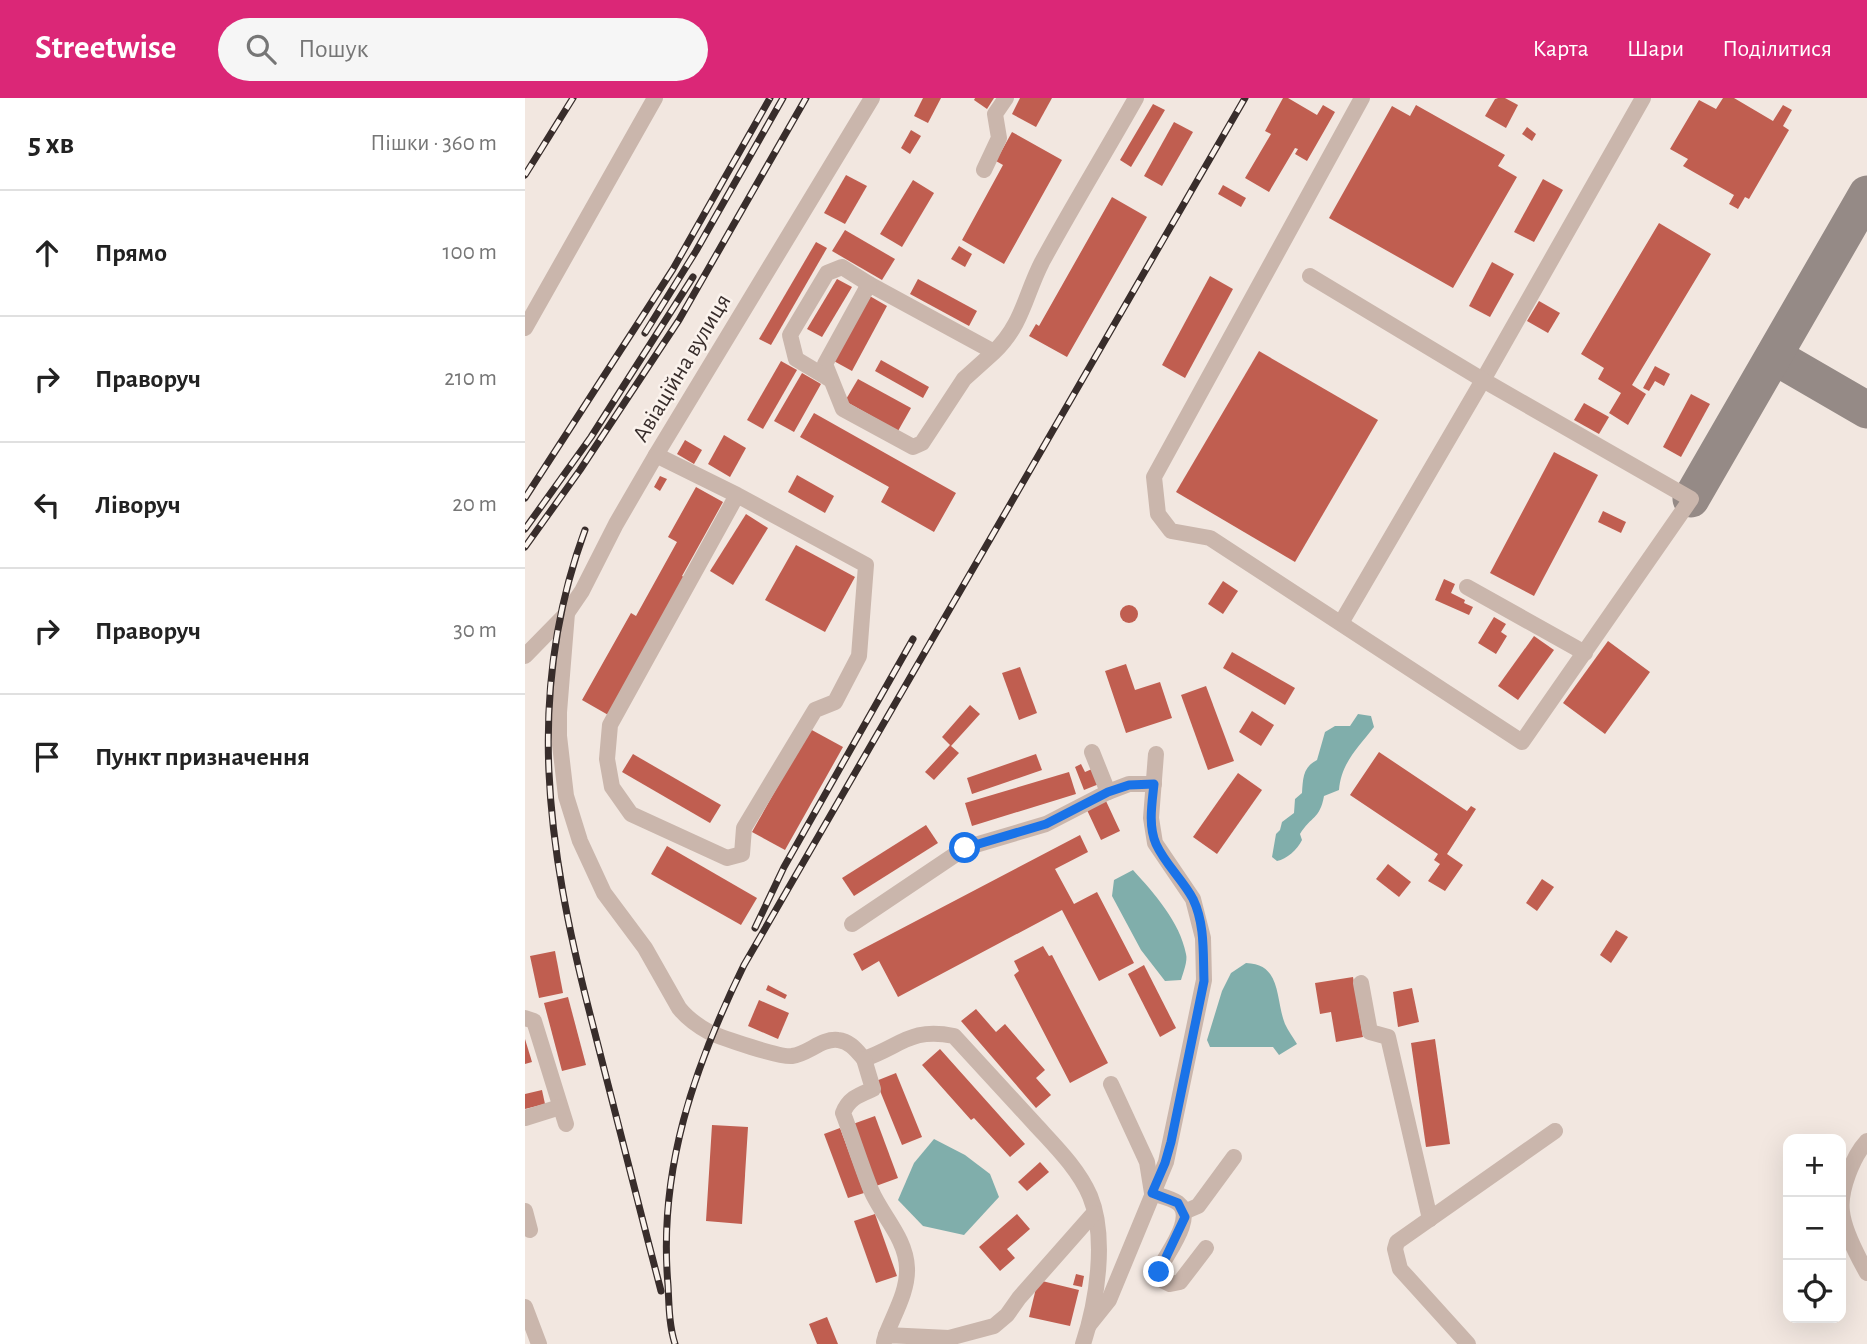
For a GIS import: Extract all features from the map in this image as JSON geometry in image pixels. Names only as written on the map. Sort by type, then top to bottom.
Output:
[{"type":"street","points":[[525,328],[655,98]]},
{"type":"street","name":"Авіаційна вулиця","points":[[525,656],[567,613],[582,591],[616,524],[656,455],[872,98]]},
{"type":"street","points":[[984,170],[999,138],[995,114],[1006,98]]},
{"type":"street","points":[[869,284],[825,364],[843,409],[913,447],[922,443],[964,379],[994,352],[1019,320],[1040,265],[1136,98]]},
{"type":"street","points":[[1310,275],[1483,380],[1691,499],[1522,742],[1210,538],[1171,531],[1158,514],[1154,477],[1362,98]]},
{"type":"street","points":[[1341,623],[1643,98]]},
{"type":"street","points":[[831,380],[796,359],[790,335],[827,273],[842,267],[994,352]]},
{"type":"street","points":[[656,455],[737,495],[866,565],[859,656],[835,702],[815,710],[744,828],[742,854],[727,858],[631,814],[612,787],[607,759],[610,725],[737,495]]},
{"type":"street","points":[[1467,587],[1585,653]]},
{"type":"street","points":[[567,613],[559,724],[566,796],[580,841],[604,893],[645,948],[679,1008],[685,1016],[712,1033],[769,1052],[789,1057],[828,1041],[840,1040],[852,1045],[864,1059],[873,1089],[855,1096],[843,1113],[872,1193],[900,1242],[907,1266],[907,1283],[885,1339],[949,1338],[994,1326],[1007,1315],[1094,1213]]},
{"type":"street","points":[[1092,752],[1108,792]]},
{"type":"street","points":[[1089,1325],[1109,1300],[1165,1163],[1204,981],[1203,938],[1193,899],[1155,843],[1151,818],[1156,754]]},
{"type":"street","points":[[852,923],[965,848],[1046,824],[1108,792],[1129,785],[1154,784]]},
{"type":"street","points":[[1361,982],[1370,1032],[1388,1037],[1430,1219]]},
{"type":"street","points":[[525,1018],[534,1021],[566,1124]]},
{"type":"street","points":[[864,1059],[887,1051],[902,1040],[918,1034],[936,1032],[954,1036],[1069,1162],[1089,1195],[1099,1246],[1089,1325],[1083,1344]]},
{"type":"street","points":[[1111,1084],[1147,1162],[1152,1193]]},
{"type":"street","points":[[525,1118],[560,1107]]},
{"type":"street","points":[[1468,1344],[1400,1269],[1395,1249],[1397,1242],[1555,1131]]},
{"type":"street","points":[[1867,1141],[1847,1174],[1841,1211],[1867,1273]]},
{"type":"street","points":[[1184,1212],[1198,1206],[1234,1157]]},
{"type":"street","points":[[1152,1193],[1178,1203],[1184,1212],[1184,1222],[1160,1268],[1162,1280],[1170,1284],[1180,1282],[1206,1248]]},
{"type":"street","points":[[525,1211],[530,1230]]},
{"type":"street","points":[[525,1307],[539,1344]]},
{"type":"water","points":[[1358,714],[1371,716],[1374,727],[1347,764],[1339,790],[1324,796],[1318,813],[1300,834],[1302,840],[1297,847],[1288,856],[1277,861],[1272,857],[1276,834],[1282,822],[1294,813],[1295,799],[1302,793],[1309,766],[1317,760],[1325,732],[1335,726],[1350,726]]},
{"type":"water","points":[[1133,870],[1172,919],[1183,942],[1186,957],[1181,980],[1165,981],[1141,950],[1112,896],[1114,880]]},
{"type":"water","points":[[1246,963],[1266,969],[1272,976],[1285,1024],[1297,1044],[1279,1055],[1273,1047],[1210,1047],[1207,1040],[1222,991],[1231,973]]},
{"type":"water","points":[[934,1139],[965,1155],[990,1174],[999,1197],[964,1235],[923,1226],[898,1200],[914,1163]]},
{"type":"building","points":[[923,98],[941,98],[928,123],[914,116]]},
{"type":"building","points":[[994,98],[987,109],[974,100]]},
{"type":"building","points":[[1020,98],[1052,98],[1036,127],[1012,114]]},
{"type":"building","points":[[1283,98],[1288,98],[1317,115],[1323,105],[1335,112],[1307,161],[1295,154],[1298,149],[1295,148],[1269,192],[1245,178],[1271,134],[1265,131]]},
{"type":"building","points":[[1498,98],[1505,98],[1518,105],[1506,128],[1485,116]]},
{"type":"building","points":[[1723,98],[1734,98],[1773,121],[1783,105],[1792,110],[1783,126],[1789,130],[1749,199],[1745,197],[1738,209],[1729,204],[1734,195],[1683,166],[1688,159],[1670,149],[1699,100],[1716,109]]},
{"type":"building","points":[[1153,104],[1165,110],[1131,167],[1120,160]]},
{"type":"building","points":[[1416,105],[1505,155],[1498,166],[1517,177],[1453,288],[1329,218],[1392,106],[1410,116]]},
{"type":"building","points":[[1174,122],[1193,132],[1162,186],[1144,176]]},
{"type":"building","points":[[1527,127],[1536,134],[1532,141],[1522,134]]},
{"type":"building","points":[[911,130],[921,136],[910,154],[901,148]]},
{"type":"building","points":[[1012,132],[1062,160],[1004,264],[962,240],[1003,165],[996,161]]},
{"type":"building","points":[[846,175],[867,186],[845,224],[824,213]]},
{"type":"building","points":[[1543,179],[1563,190],[1534,242],[1514,232]]},
{"type":"building","points":[[913,180],[934,193],[902,247],[880,234]]},
{"type":"building","points":[[1223,185],[1246,198],[1241,207],[1218,194]]},
{"type":"building","points":[[1112,197],[1147,217],[1067,357],[1029,336],[1036,324],[1039,326]]},
{"type":"building","points":[[1659,223],[1711,254],[1632,385],[1646,394],[1628,425],[1609,413],[1621,393],[1598,379],[1604,368],[1581,354]]},
{"type":"building","points":[[845,230],[895,259],[882,280],[832,251]]},
{"type":"building","points":[[816,242],[827,248],[771,345],[759,339]]},
{"type":"building","points":[[959,246],[972,254],[965,267],[951,259]]},
{"type":"building","points":[[1492,262],[1514,274],[1490,317],[1469,306]]},
{"type":"building","points":[[1210,276],[1233,289],[1185,378],[1162,365]]},
{"type":"building","points":[[837,279],[852,287],[822,337],[807,329]]},
{"type":"building","points":[[918,279],[977,311],[969,326],[910,294]]},
{"type":"building","points":[[868,295],[887,306],[852,371],[832,360]]},
{"type":"building","points":[[1539,301],[1560,313],[1548,333],[1527,321]]},
{"type":"building","points":[[1259,351],[1378,420],[1295,562],[1176,492]]},
{"type":"building","points":[[881,360],[929,387],[923,398],[875,371]]},
{"type":"building","points":[[781,361],[797,370],[763,429],[747,420]]},
{"type":"building","points":[[1655,366],[1670,374],[1664,386],[1655,381],[1649,391],[1643,388]]},
{"type":"building","points":[[802,373],[821,384],[794,432],[774,421]]},
{"type":"building","points":[[858,379],[911,408],[898,431],[845,401]]},
{"type":"building","points":[[1691,394],[1710,404],[1681,457],[1663,447]]},
{"type":"building","points":[[1584,403],[1609,417],[1599,434],[1574,420]]},
{"type":"building","points":[[814,413],[956,493],[934,532],[881,502],[889,487],[800,437]]},
{"type":"building","points":[[724,435],[746,448],[730,477],[708,464]]},
{"type":"building","points":[[685,440],[702,450],[694,464],[677,454]]},
{"type":"building","points":[[1554,452],[1598,475],[1534,596],[1490,573]]},
{"type":"building","points":[[797,475],[834,496],[825,513],[788,492]]},
{"type":"building","points":[[660,476],[667,479],[660,491],[654,487]]},
{"type":"building","points":[[696,487],[723,502],[682,576],[687,579],[610,716],[582,700],[631,613],[636,616],[677,542],[668,537]]},
{"type":"building","points":[[1603,511],[1626,522],[1621,533],[1598,522]]},
{"type":"building","points":[[746,514],[768,528],[733,585],[710,571]]},
{"type":"building","points":[[796,545],[855,577],[825,632],[765,600]]},
{"type":"building","points":[[1444,579],[1455,584],[1451,593],[1473,607],[1469,615],[1435,600]]},
{"type":"building","points":[[1223,581],[1238,591],[1223,614],[1208,604]]},
{"type":"building","points":[[1129,605],[1135,608],[1138,614],[1135,620],[1129,623],[1123,620],[1120,614],[1123,608]]},
{"type":"building","points":[[1494,617],[1506,624],[1501,632],[1507,636],[1496,654],[1478,643]]},
{"type":"building","points":[[1534,636],[1554,650],[1518,700],[1498,686]]},
{"type":"building","points":[[1608,641],[1650,672],[1605,734],[1563,703]]},
{"type":"building","points":[[1232,652],[1295,688],[1285,705],[1223,668]]},
{"type":"building","points":[[1126,664],[1135,690],[1160,682],[1172,718],[1126,733],[1105,671]]},
{"type":"building","points":[[1020,667],[1037,713],[1019,720],[1002,673]]},
{"type":"building","points":[[1206,686],[1234,761],[1208,770],[1181,695]]},
{"type":"building","points":[[970,705],[980,714],[951,746],[959,753],[934,780],[925,772],[950,745],[942,737]]},
{"type":"building","points":[[1252,711],[1274,725],[1261,746],[1239,732]]},
{"type":"building","points":[[810,729],[843,747],[785,850],[752,832]]},
{"type":"building","points":[[1379,752],[1467,811],[1471,806],[1476,809],[1447,854],[1463,865],[1445,891],[1428,881],[1440,864],[1434,860],[1438,854],[1350,795]]},
{"type":"building","points":[[633,754],[721,805],[710,823],[622,772]]},
{"type":"building","points":[[1036,754],[1042,770],[972,794],[967,778]]},
{"type":"building","points":[[1081,764],[1085,772],[1092,769],[1099,784],[1084,790],[1075,767]]},
{"type":"building","points":[[1069,772],[1076,794],[972,826],[965,803]]},
{"type":"building","points":[[1238,773],[1262,790],[1217,854],[1193,837]]},
{"type":"building","points":[[1106,801],[1120,831],[1101,840],[1087,810]]},
{"type":"building","points":[[926,825],[938,843],[854,896],[842,878]]},
{"type":"building","points":[[1080,835],[1088,852],[1055,869],[1074,904],[1097,892],[1134,963],[1099,981],[1062,910],[898,997],[879,961],[862,971],[853,954]]},
{"type":"building","points":[[667,846],[757,898],[741,925],[651,874]]},
{"type":"building","points":[[1388,864],[1411,882],[1399,897],[1376,879]]},
{"type":"building","points":[[1542,879],[1554,887],[1537,911],[1526,903]]},
{"type":"building","points":[[1616,930],[1628,937],[1611,963],[1600,955]]},
{"type":"building","points":[[1043,946],[1049,956],[1052,955],[1108,1063],[1070,1083],[1014,975],[1019,971],[1014,961]]},
{"type":"building","points":[[555,951],[563,993],[539,998],[530,956]]},
{"type":"building","points":[[1144,965],[1176,1028],[1160,1037],[1128,974]]},
{"type":"building","points":[[1353,977],[1363,1037],[1336,1042],[1331,1012],[1320,1014],[1315,983]]},
{"type":"building","points":[[768,985],[787,995],[785,999],[766,990]]},
{"type":"building","points":[[1412,988],[1419,1022],[1398,1027],[1393,992]]},
{"type":"building","points":[[568,997],[586,1065],[562,1071],[544,1003]]},
{"type":"building","points":[[759,1000],[789,1013],[778,1039],[748,1026]]},
{"type":"building","points":[[976,1009],[996,1032],[1005,1024],[1045,1070],[1036,1078],[1051,1095],[1036,1108],[961,1021]]},
{"type":"building","points":[[525,1039],[532,1062],[525,1064]]},
{"type":"building","points":[[1435,1039],[1450,1144],[1426,1147],[1411,1043]]},
{"type":"building","points":[[940,1049],[1025,1144],[1010,1157],[974,1118],[971,1120],[922,1065]]},
{"type":"building","points":[[896,1073],[922,1137],[902,1145],[876,1081]]},
{"type":"building","points":[[542,1090],[545,1104],[525,1109],[525,1094]]},
{"type":"building","points":[[875,1116],[898,1178],[876,1186],[853,1124]]},
{"type":"building","points":[[712,1125],[748,1127],[742,1224],[706,1221]]},
{"type":"building","points":[[840,1128],[864,1193],[848,1198],[824,1134]]},
{"type":"building","points":[[1040,1162],[1049,1172],[1027,1191],[1018,1182]]},
{"type":"building","points":[[875,1214],[897,1276],[876,1283],[854,1221]]},
{"type":"building","points":[[1017,1214],[1030,1229],[1007,1249],[1015,1258],[1000,1271],[979,1247]]},
{"type":"building","points":[[1076,1274],[1084,1276],[1082,1287],[1073,1285]]},
{"type":"building","points":[[1038,1280],[1079,1290],[1070,1326],[1029,1317]]},
{"type":"building","points":[[827,1317],[838,1344],[817,1344],[809,1324]]},
{"type":"taxiway","points":[[1691,499],[1867,194]]},
{"type":"taxiway","points":[[1774,356],[1867,410]]},
{"type":"railway","points":[[525,175],[573,98]]},
{"type":"railway","points":[[525,498],[673,269],[770,98]]},
{"type":"railway","points":[[645,333],[696,251],[783,98]]},
{"type":"railway","points":[[525,547],[580,470],[679,320],[806,98]]},
{"type":"railway","points":[[675,1344],[670,1315],[666,1242],[674,1160],[695,1081],[726,1003],[744,965],[1245,98]]},
{"type":"railway","points":[[525,529],[591,437],[693,277]]},
{"type":"railway","points":[[585,530],[566,591],[554,651],[549,711],[549,771],[554,830],[575,952],[661,1291]]},
{"type":"railway","points":[[755,928],[784,867],[913,639]]},
{"type":"route","points":[[965,848],[1046,824],[1108,792],[1129,785],[1154,784],[1151,818],[1155,843],[1193,899],[1203,938],[1204,981],[1171,1142],[1152,1193],[1178,1203],[1185,1217],[1159,1272]]}]
